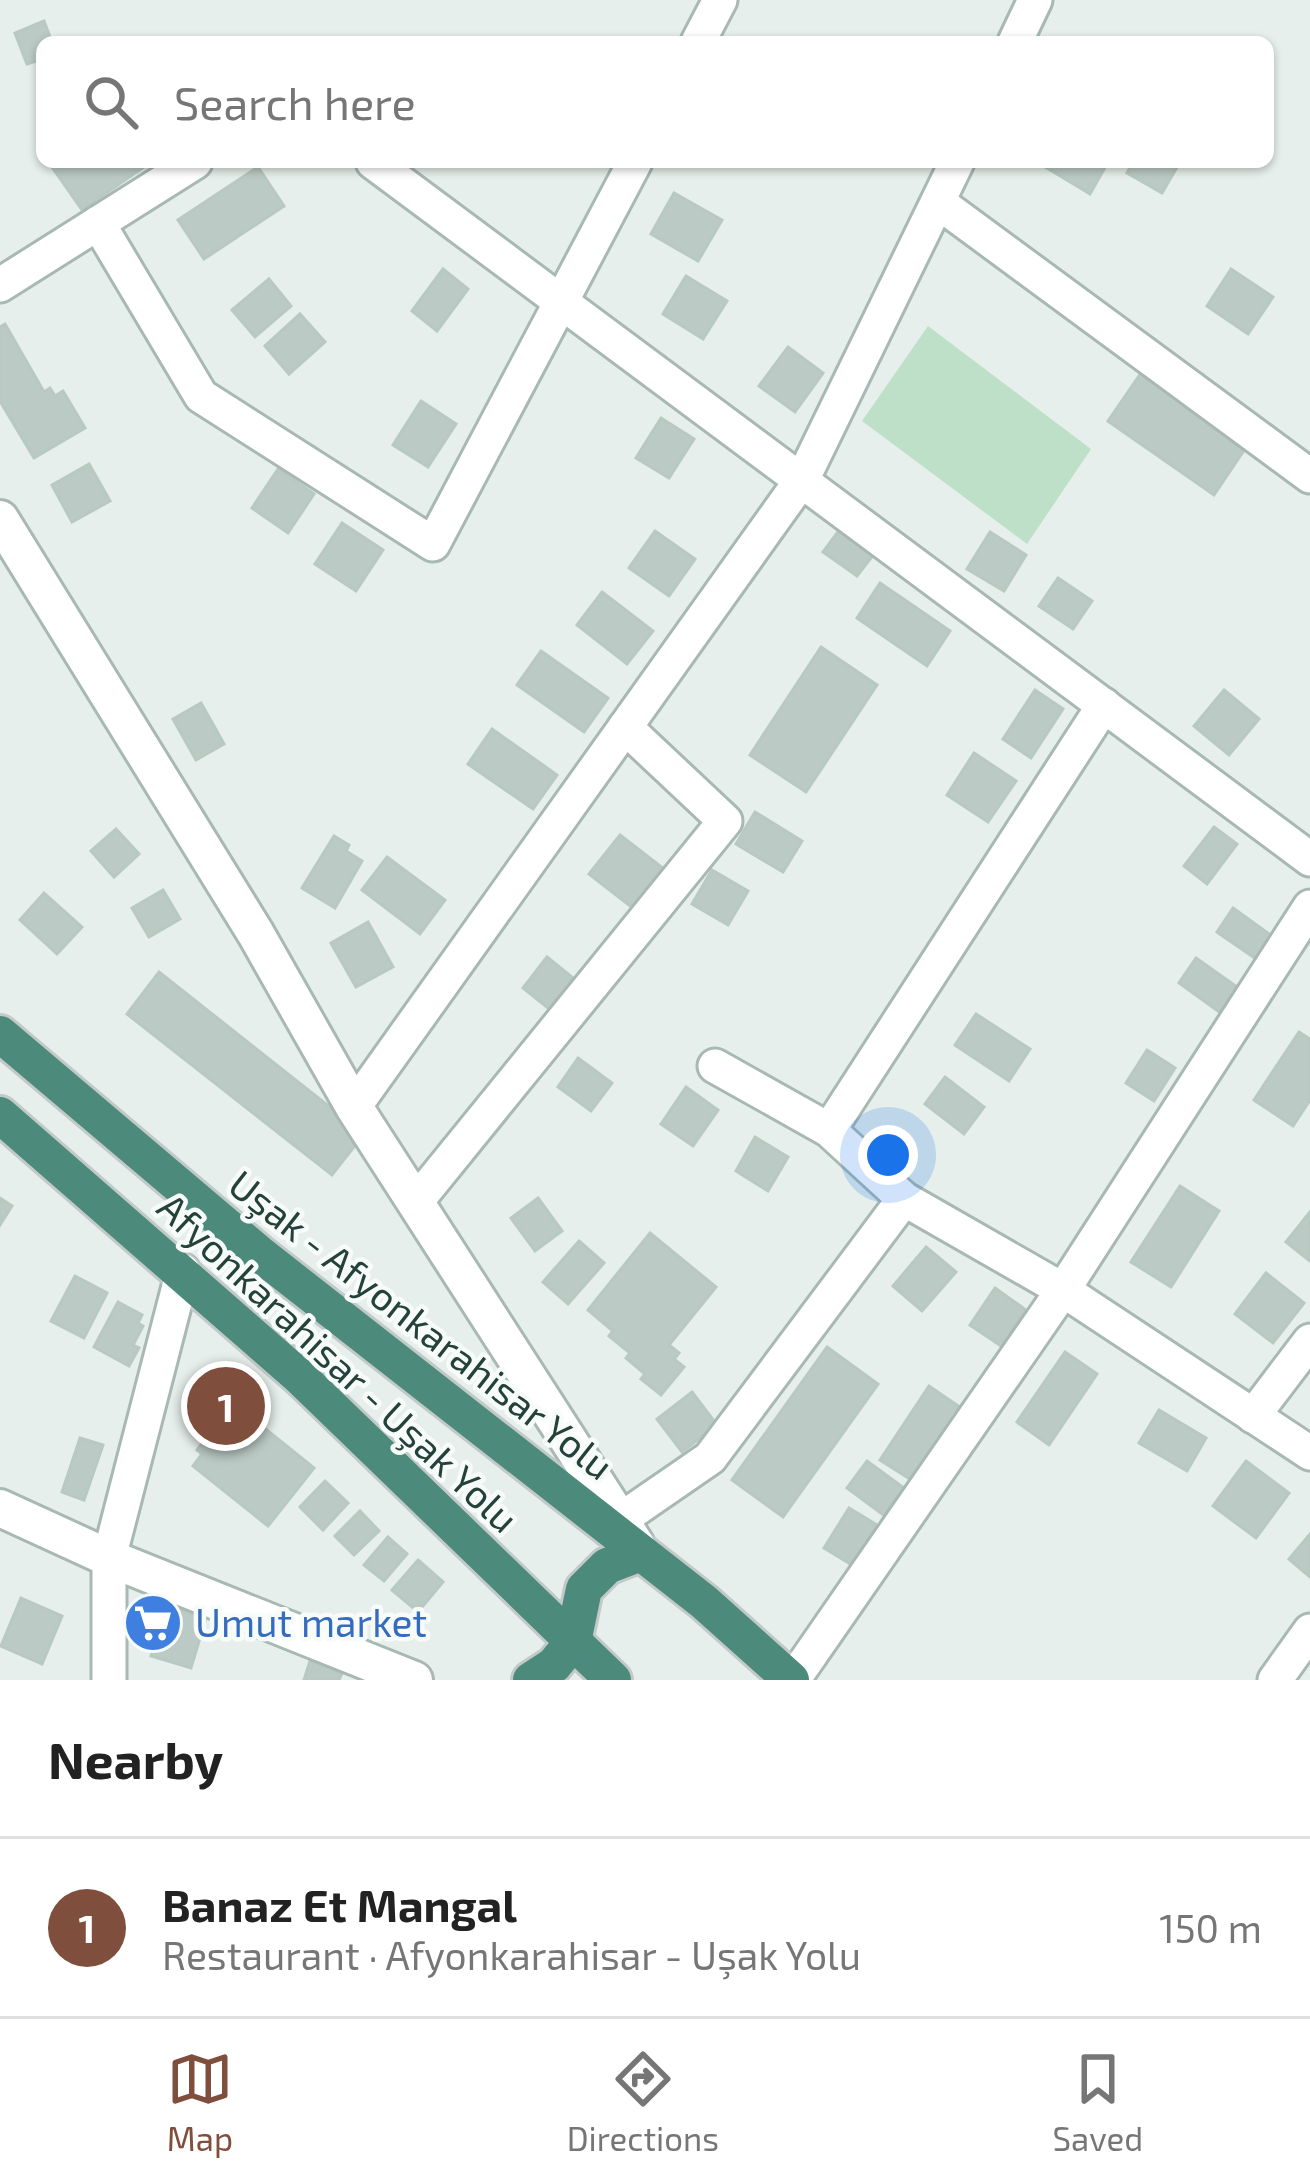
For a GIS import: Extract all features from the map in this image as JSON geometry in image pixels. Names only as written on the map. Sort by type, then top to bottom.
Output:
[{"type":"highway","name":"Uşak - Afyonkarahisar Yolu","points":[[0,1034],[261,1256],[641,1553],[792,1680]]},
{"type":"highway","name":"Afyonkarahisar - Uşak Yolu","points":[[0,1115],[301,1378],[613,1680]]},
{"type":"highway","points":[[531,1680],[554,1665],[573,1642],[584,1589],[608,1566],[641,1553]]},
{"type":"street","points":[[701,36],[720,0]]},
{"type":"street","points":[[1018,36],[1035,0]]},
{"type":"street","points":[[0,285],[186,168]]},
{"type":"street","points":[[381,168],[1310,859]]},
{"type":"street","points":[[98,224],[201,396],[433,544],[632,168]]},
{"type":"street","points":[[354,1107],[803,478],[954,168]]},
{"type":"street","points":[[938,202],[1310,476]]},
{"type":"street","points":[[0,519],[256,934],[354,1107],[641,1553]]},
{"type":"street","points":[[829,1130],[1104,705]]},
{"type":"street","points":[[415,1203],[724,821],[625,727]]},
{"type":"street","points":[[792,1680],[1063,1290],[1310,908]]},
{"type":"street","points":[[1272,968],[1310,962]]},
{"type":"street","points":[[715,1066],[829,1130],[904,1199],[1063,1290],[1310,1454]]},
{"type":"street","points":[[620,1520],[710,1458],[904,1199]]},
{"type":"street","points":[[109,1680],[109,1558],[183,1271]]},
{"type":"street","points":[[1253,1416],[1310,1341]]},
{"type":"street","points":[[0,1508],[109,1558],[414,1680]]},
{"type":"street","points":[[1274,1680],[1310,1631]]},
{"type":"green space","points":[[928,326],[1091,449],[1027,544],[862,421]]},
{"type":"building","points":[[44,21],[50,36],[36,36],[36,61],[27,64],[15,33]]},
{"type":"building","points":[[53,168],[142,168],[82,210]]},
{"type":"building","points":[[256,168],[284,206],[204,259],[178,220]]},
{"type":"building","points":[[1047,168],[1105,168],[1090,194]]},
{"type":"building","points":[[1130,168],[1177,168],[1162,193],[1127,173]]},
{"type":"building","points":[[674,193],[722,220],[698,261],[651,234]]},
{"type":"building","points":[[443,269],[468,289],[437,331],[412,311]]},
{"type":"building","points":[[1231,269],[1273,297],[1248,334],[1207,306]]},
{"type":"building","points":[[686,276],[727,301],[703,339],[663,314]]},
{"type":"building","points":[[269,279],[291,306],[255,337],[232,310]]},
{"type":"building","points":[[300,314],[325,342],[289,374],[265,346]]},
{"type":"building","points":[[5,324],[44,392],[50,388],[55,396],[63,391],[85,428],[34,458],[0,401],[0,327]]},
{"type":"building","points":[[788,347],[823,373],[795,412],[759,386]]},
{"type":"building","points":[[1141,373],[1247,446],[1214,495],[1108,421]]},
{"type":"building","points":[[421,401],[456,424],[428,467],[393,445]]},
{"type":"building","points":[[661,418],[694,439],[669,478],[636,458]]},
{"type":"building","points":[[89,464],[110,501],[72,522],[52,485]]},
{"type":"building","points":[[278,469],[314,494],[288,533],[252,508]]},
{"type":"building","points":[[342,523],[383,550],[356,591],[315,564]]},
{"type":"building","points":[[840,529],[874,554],[857,576],[823,552]]},
{"type":"building","points":[[655,531],[695,559],[669,596],[629,568]]},
{"type":"building","points":[[990,532],[1026,555],[1004,591],[967,569]]},
{"type":"building","points":[[1058,578],[1092,601],[1073,629],[1039,606]]},
{"type":"building","points":[[880,583],[950,631],[927,666],[857,618]]},
{"type":"building","points":[[602,592],[653,631],[627,664],[577,625]]},
{"type":"building","points":[[821,647],[877,685],[806,792],[750,755]]},
{"type":"building","points":[[541,651],[608,698],[584,732],[517,685]]},
{"type":"building","points":[[1035,690],[1063,709],[1031,758],[1003,739]]},
{"type":"building","points":[[1224,690],[1259,719],[1229,755],[1194,726]]},
{"type":"building","points":[[201,703],[224,744],[196,760],[173,719]]},
{"type":"building","points":[[492,729],[557,775],[533,809],[468,764]]},
{"type":"building","points":[[974,753],[1016,781],[988,822],[947,795]]},
{"type":"building","points":[[755,812],[802,841],[783,872],[736,844]]},
{"type":"building","points":[[1214,827],[1237,844],[1207,884],[1184,866]]},
{"type":"building","points":[[116,829],[139,854],[114,877],[91,851]]},
{"type":"building","points":[[620,835],[664,869],[634,909],[589,874]]},
{"type":"building","points":[[334,836],[362,861],[335,908],[302,888]]},
{"type":"building","points":[[387,857],[445,900],[420,934],[362,890]]},
{"type":"building","points":[[712,870],[748,891],[728,925],[692,904]]},
{"type":"building","points":[[163,890],[180,919],[149,937],[132,908]]},
{"type":"building","points":[[44,893],[82,927],[57,954],[20,920]]},
{"type":"building","points":[[1233,908],[1272,936],[1256,959],[1217,932]]},
{"type":"building","points":[[368,922],[393,967],[356,987],[331,943]]},
{"type":"building","points":[[547,957],[578,982],[553,1012],[523,988]]},
{"type":"building","points":[[1196,958],[1240,989],[1222,1014],[1179,983]]},
{"type":"building","points":[[159,972],[364,1134],[332,1175],[127,1014]]},
{"type":"building","points":[[976,1014],[1030,1049],[1009,1081],[955,1045]]},
{"type":"building","points":[[1299,1032],[1310,1039],[1310,1100],[1293,1126],[1254,1100]]},
{"type":"building","points":[[1147,1050],[1175,1068],[1154,1101],[1126,1083]]},
{"type":"building","points":[[578,1058],[612,1083],[591,1111],[558,1087]]},
{"type":"building","points":[[945,1077],[984,1107],[964,1134],[925,1104]]},
{"type":"building","points":[[686,1087],[718,1110],[693,1146],[661,1124]]},
{"type":"building","points":[[755,1137],[788,1157],[768,1191],[736,1171]]},
{"type":"building","points":[[1180,1186],[1219,1211],[1171,1287],[1131,1262]]},
{"type":"building","points":[[0,1198],[12,1206],[0,1225]]},
{"type":"building","points":[[538,1198],[562,1231],[535,1251],[511,1218]]},
{"type":"building","points":[[1310,1212],[1310,1261],[1286,1242]]},
{"type":"building","points":[[650,1233],[716,1287],[669,1345],[679,1353],[674,1359],[684,1367],[661,1395],[641,1379],[645,1374],[626,1358],[630,1353],[609,1336],[613,1331],[588,1310]]},
{"type":"building","points":[[579,1241],[604,1263],[568,1304],[543,1282]]},
{"type":"building","points":[[926,1247],[956,1272],[922,1311],[893,1286]]},
{"type":"building","points":[[1266,1273],[1304,1303],[1273,1343],[1235,1314]]},
{"type":"building","points":[[75,1276],[107,1293],[84,1338],[51,1321]]},
{"type":"building","points":[[995,1288],[1026,1310],[1001,1346],[970,1325]]},
{"type":"building","points":[[118,1302],[142,1315],[138,1323],[143,1326],[133,1345],[139,1348],[129,1366],[94,1347]]},
{"type":"building","points":[[827,1347],[878,1384],[783,1517],[732,1480]]},
{"type":"building","points":[[1065,1352],[1097,1374],[1049,1445],[1017,1422]]},
{"type":"building","points":[[929,1386],[961,1408],[913,1481],[880,1460]]},
{"type":"building","points":[[692,1392],[717,1425],[682,1452],[657,1419]]},
{"type":"building","points":[[222,1394],[314,1468],[268,1526],[193,1466],[207,1437],[201,1432],[211,1419],[206,1414]]},
{"type":"building","points":[[1159,1410],[1206,1438],[1187,1471],[1139,1443]]},
{"type":"building","points":[[80,1438],[103,1445],[84,1500],[62,1492]]},
{"type":"building","points":[[867,1461],[904,1488],[885,1516],[847,1488]]},
{"type":"building","points":[[1246,1461],[1289,1493],[1256,1538],[1213,1506]]},
{"type":"building","points":[[325,1481],[348,1503],[323,1530],[300,1507]]},
{"type":"building","points":[[849,1508],[882,1528],[857,1568],[824,1548]]},
{"type":"building","points":[[360,1511],[379,1531],[354,1555],[335,1536]]},
{"type":"building","points":[[1310,1534],[1310,1577],[1289,1559]]},
{"type":"building","points":[[388,1537],[407,1554],[384,1581],[364,1565]]},
{"type":"building","points":[[418,1560],[443,1582],[418,1612],[392,1590]]},
{"type":"building","points":[[21,1598],[62,1616],[42,1664],[1,1646]]},
{"type":"building","points":[[166,1606],[206,1618],[191,1668],[151,1656]]},
{"type":"building","points":[[310,1661],[342,1673],[339,1680],[304,1680]]},
{"type":"place","name":"Banaz Et Mangal","points":[[226,1406]]},
{"type":"place","name":"Umut market","points":[[153,1623]]}]
